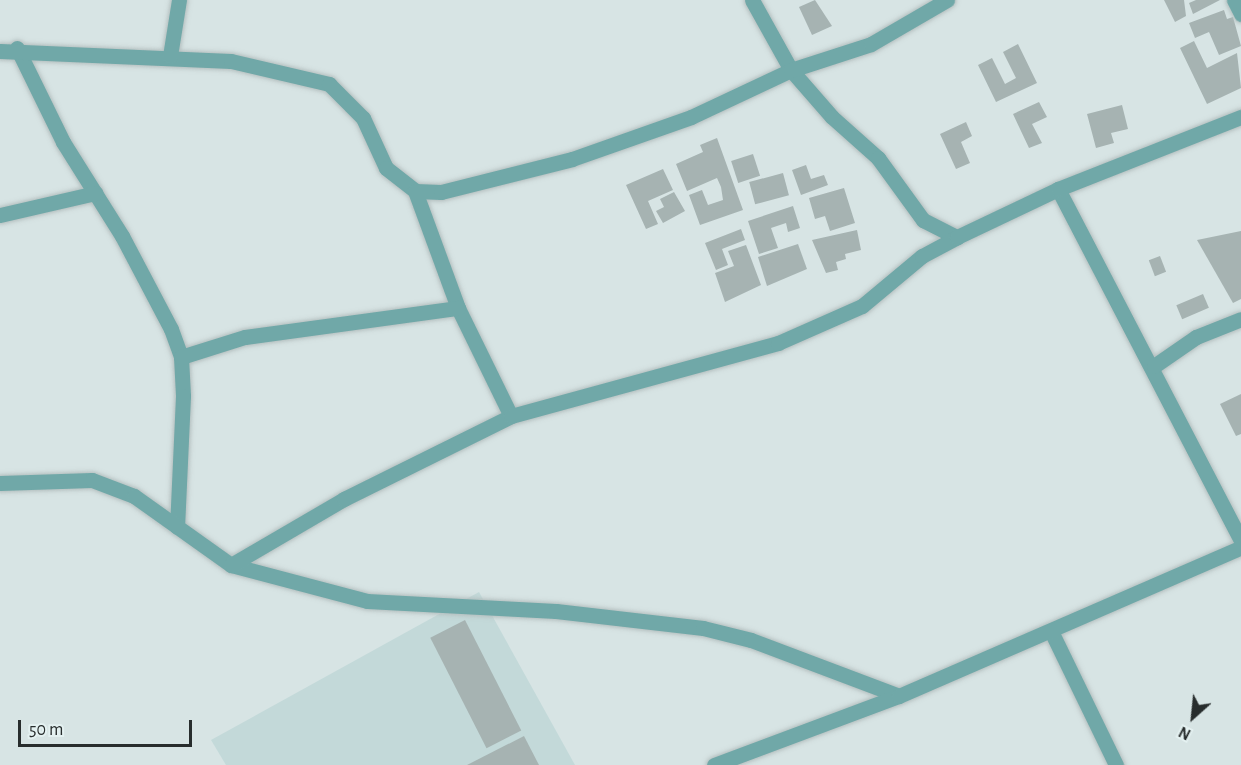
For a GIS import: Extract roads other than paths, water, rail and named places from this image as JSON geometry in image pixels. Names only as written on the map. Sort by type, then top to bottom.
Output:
[{"type":"street","points":[[171,56],[179,0]]},
{"type":"street","points":[[752,0],[791,70],[832,117],[878,158],[923,220],[957,237]]},
{"type":"street","points":[[415,191],[441,192],[572,159],[691,117],[791,70],[871,44],[947,0]]},
{"type":"street","points":[[1234,0],[1241,14]]},
{"type":"street","points":[[17,48],[63,142],[95,193],[166,319],[181,357],[184,463],[177,527]]},
{"type":"street","points":[[0,51],[17,48],[231,61],[328,84],[363,117],[386,168],[415,191],[458,308],[511,416]]},
{"type":"street","points":[[231,565],[344,500],[511,416],[778,343],[862,306],[922,256],[957,237],[1058,189],[1241,117]]},
{"type":"street","points":[[1058,189],[1154,366],[1241,540]]},
{"type":"street","points":[[0,216],[95,193]]},
{"type":"street","points":[[181,357],[245,337],[458,308]]},
{"type":"street","points":[[1154,366],[1196,337],[1241,319]]},
{"type":"street","points":[[0,483],[92,480],[134,496],[231,565],[367,601],[556,611],[703,628],[751,640],[899,696]]},
{"type":"street","points":[[714,765],[899,696],[1241,547]]},
{"type":"street","points":[[1051,631],[1116,765]]}]
